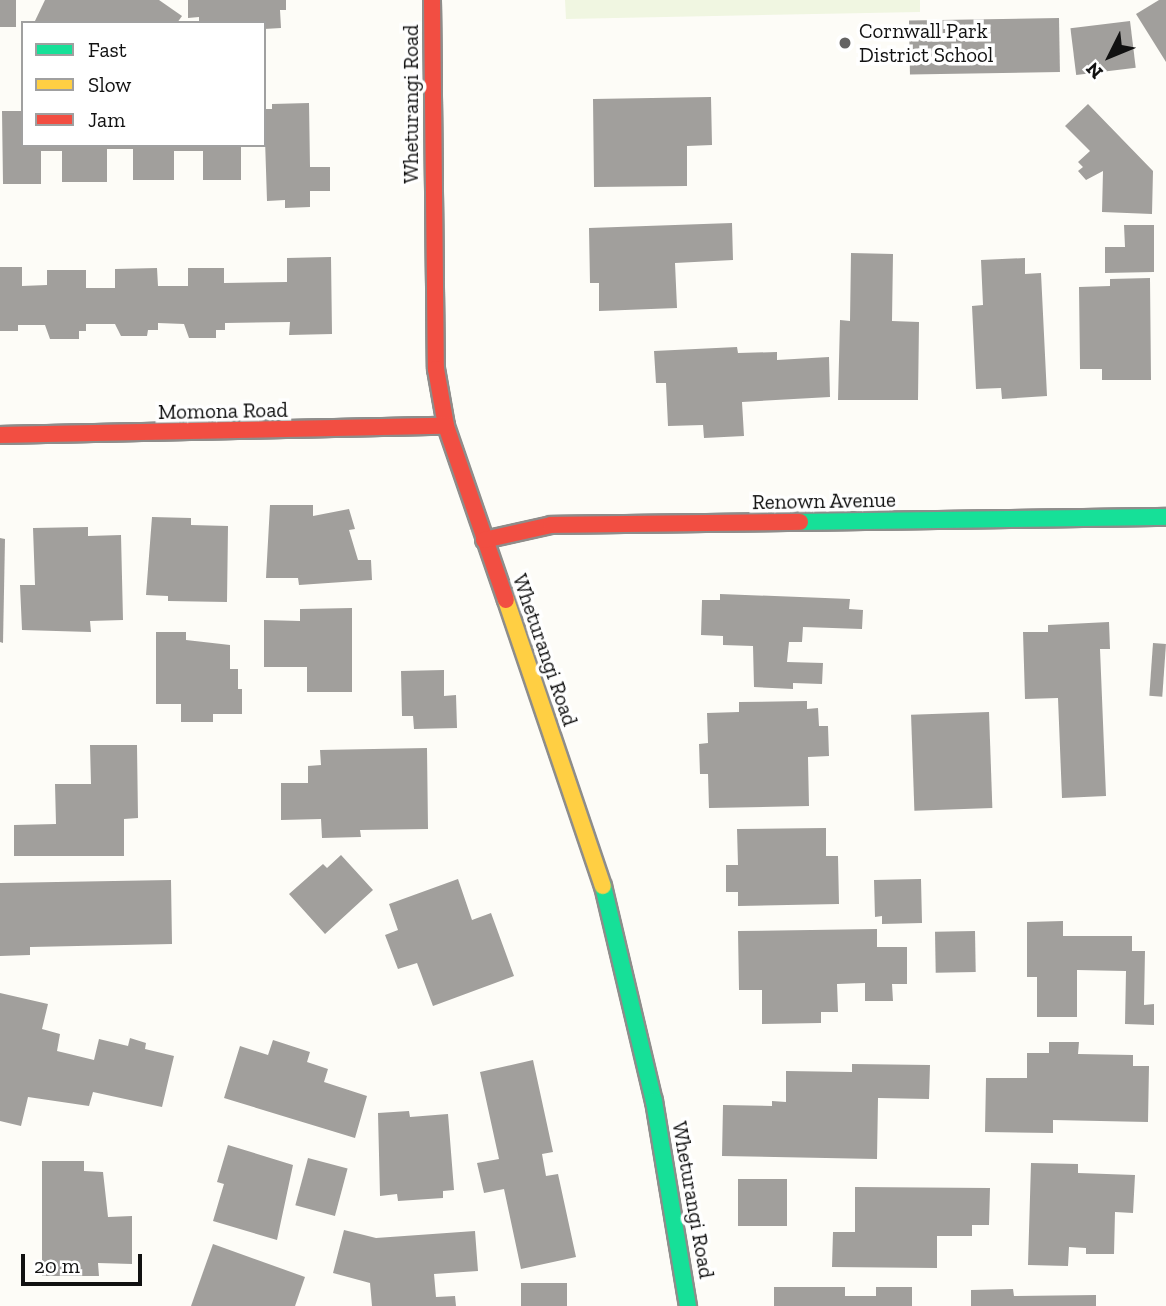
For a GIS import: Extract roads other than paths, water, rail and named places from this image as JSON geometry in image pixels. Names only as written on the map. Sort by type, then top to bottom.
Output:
[{"type":"street","name":"Wheturangi Road","points":[[432,0],[432,284],[436,369],[446,426],[600,873],[654,1101],[688,1306]]},
{"type":"street","name":"Momona Road","points":[[0,435],[446,426]]},
{"type":"street","name":"Renown Avenue","points":[[484,540],[551,526],[1166,517]]},
{"type":"place","name":"Cornwall Park District School","points":[[845,43]]}]
